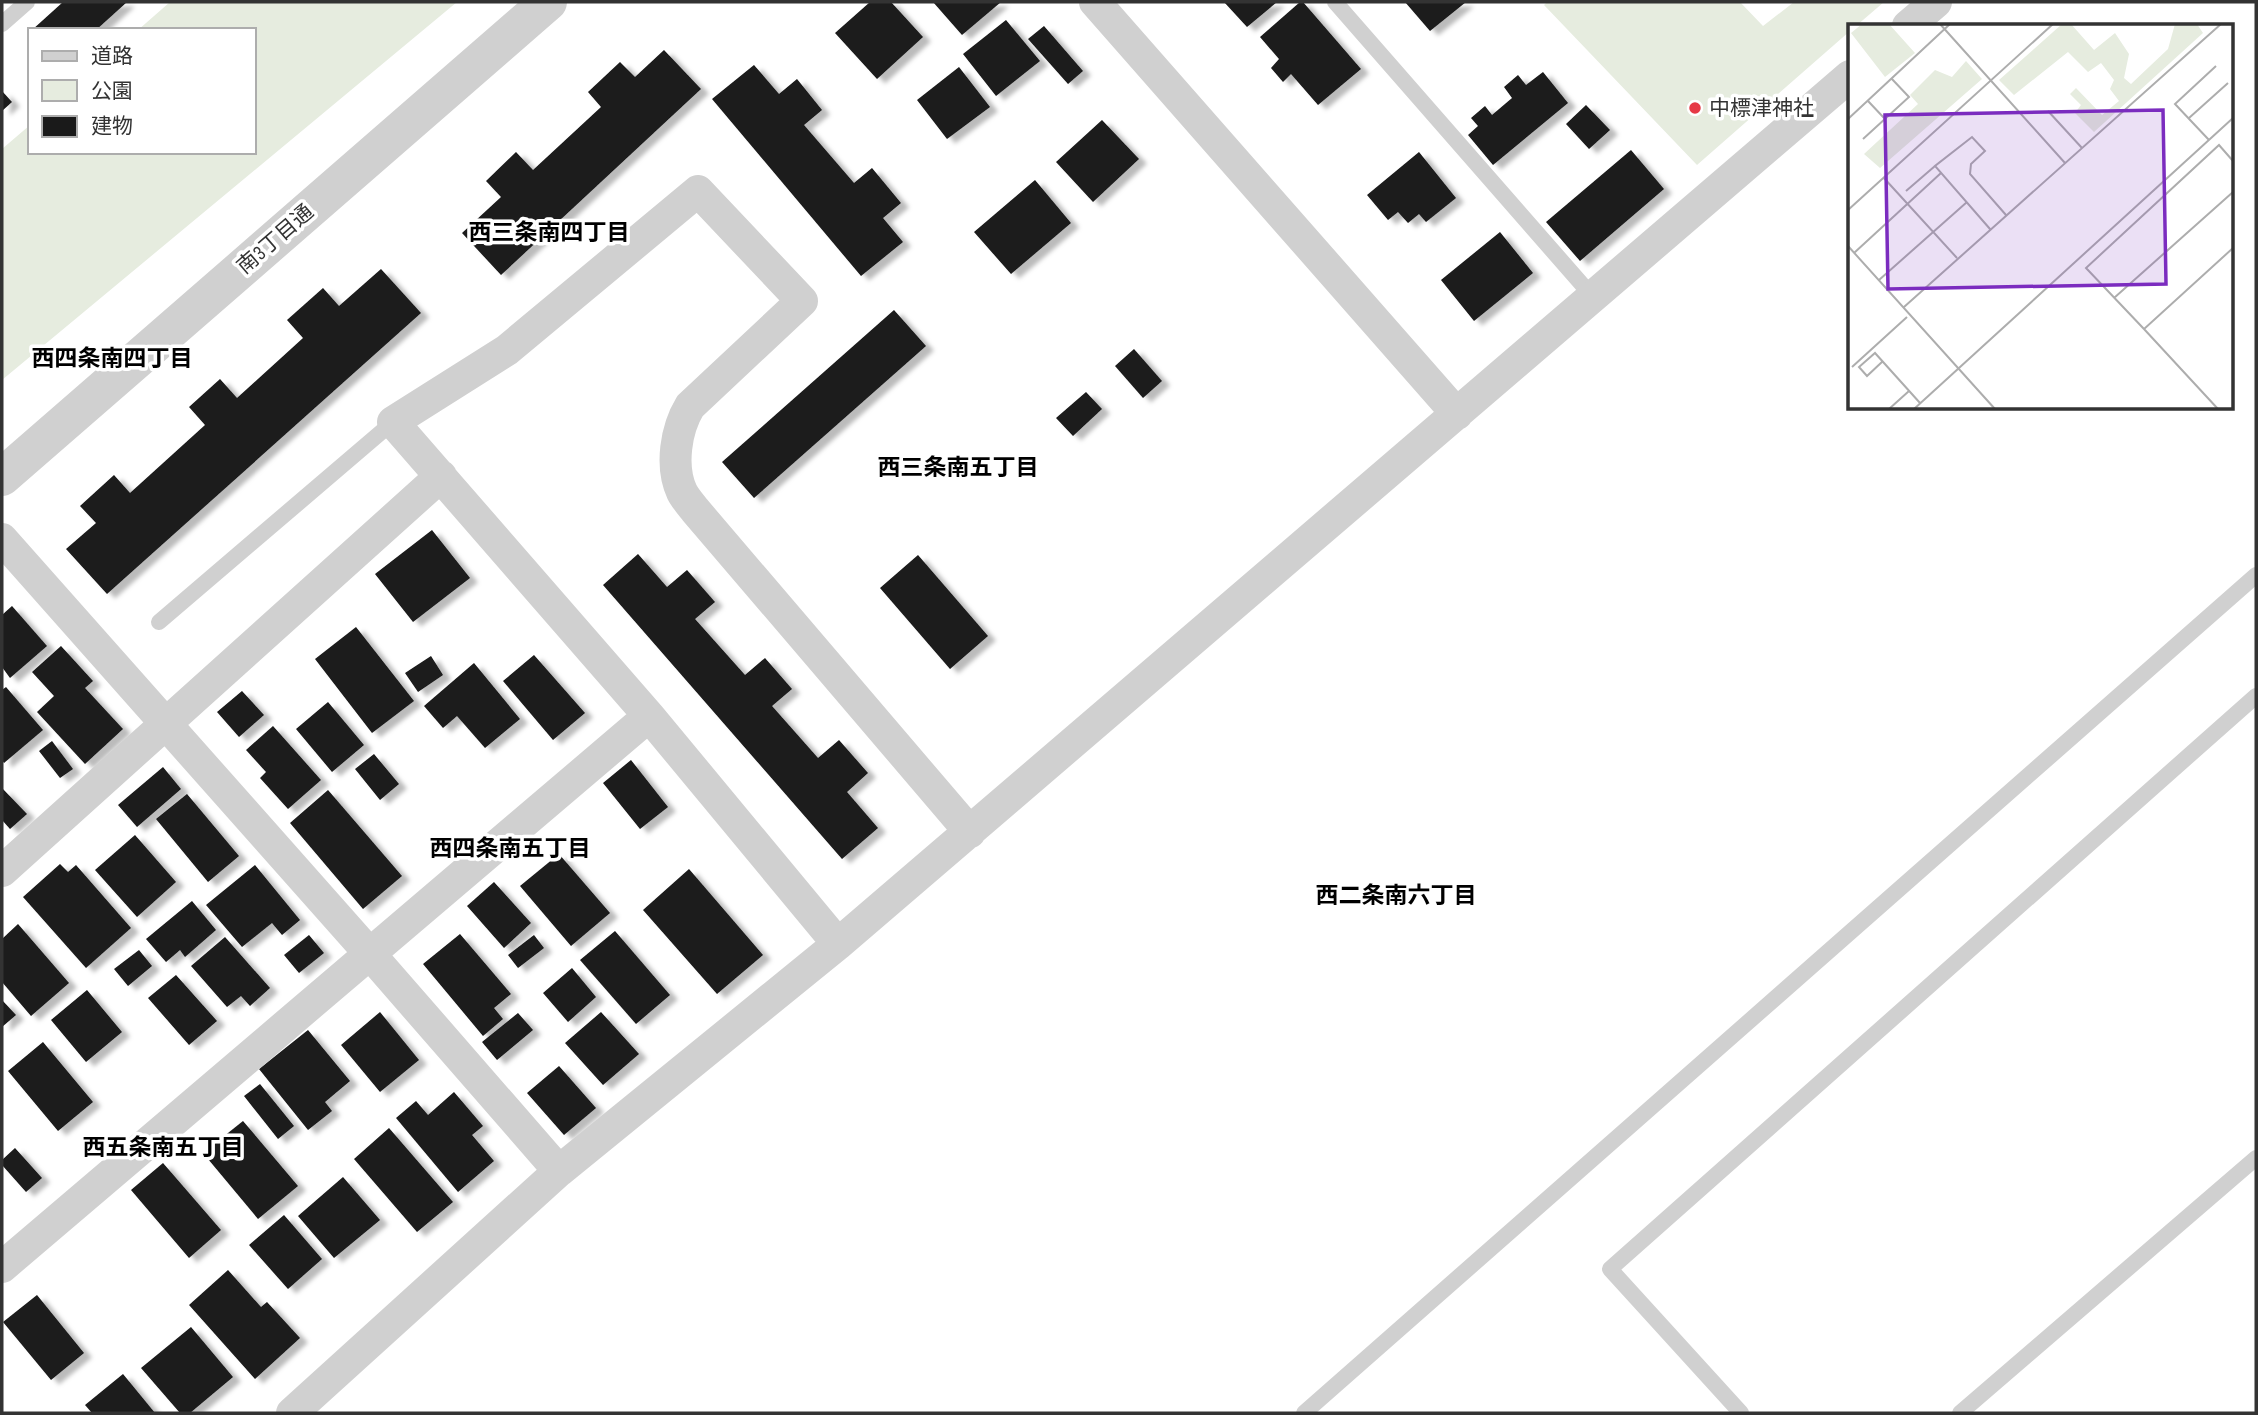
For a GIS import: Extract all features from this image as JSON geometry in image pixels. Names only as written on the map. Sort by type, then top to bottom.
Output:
[{"type":"street","name":"南3丁目通","points":[[2,477],[548,2]]},
{"type":"street","points":[[1095,2],[1457,414]]},
{"type":"street","points":[[1910,24],[1936,2]]},
{"type":"street","points":[[292,1413],[559,1171],[838,944],[1848,78]]},
{"type":"street","points":[[838,944],[649,716],[393,422],[507,350],[698,191],[802,301],[690,406],[682,420],[677,442],[676,468],[682,491],[695,510],[970,832]]},
{"type":"street","points":[[2,871],[441,476]]},
{"type":"street","points":[[2,539],[559,1171]]},
{"type":"street","points":[[2,1267],[649,716]]},
{"type":"lane","points":[[2,24],[27,2]]},
{"type":"lane","points":[[1335,2],[1593,297]]},
{"type":"lane","points":[[159,622],[393,422]]},
{"type":"lane","points":[[1304,1413],[2256,575]]},
{"type":"lane","points":[[1741,1413],[1610,1269],[2256,696]]},
{"type":"lane","points":[[1960,1413],[2256,1158]]},
{"type":"green space","points":[[170,2],[457,2],[2,380],[2,149],[28,127],[28,154],[256,154],[256,28],[140,28]]},
{"type":"green space","name":"中標津神社","points":[[1547,2],[1740,2],[1763,26],[1794,2],[1884,2],[1858,24],[1848,24],[1848,33],[1697,165],[1544,5]]},
{"type":"building","points":[[63,2],[127,2],[98,28],[34,28]]},
{"type":"building","points":[[870,2],[891,2],[923,37],[877,79],[835,33]]},
{"type":"building","points":[[933,2],[1001,2],[962,35]]},
{"type":"building","points":[[1224,2],[1277,2],[1247,27]]},
{"type":"building","points":[[1303,2],[1361,69],[1318,105],[1291,74],[1283,82],[1271,68],[1279,59],[1260,37]]},
{"type":"building","points":[[1405,2],[1466,2],[1430,31]]},
{"type":"building","points":[[1006,20],[1040,61],[996,96],[963,54]]},
{"type":"building","points":[[1044,26],[1083,71],[1068,84],[1028,39]]},
{"type":"building","points":[[664,50],[701,89],[501,275],[462,233],[501,197],[486,181],[516,152],[533,170],[601,107],[588,92],[620,62],[635,77]]},
{"type":"building","points":[[754,65],[779,94],[797,79],[822,110],[804,125],[854,183],[872,168],[901,203],[883,218],[903,242],[861,276],[712,99]]},
{"type":"building","points":[[959,67],[990,107],[947,139],[917,100]]},
{"type":"building","points":[[1543,72],[1568,103],[1493,165],[1468,135],[1478,126],[1471,118],[1485,106],[1492,115],[1512,98],[1504,87],[1518,75],[1526,85]]},
{"type":"building","points":[[2,91],[12,102],[2,111]]},
{"type":"building","points":[[1586,105],[1610,130],[1589,149],[1566,124]]},
{"type":"building","points":[[1102,120],[1139,159],[1093,202],[1056,162]]},
{"type":"building","points":[[1631,150],[1664,189],[1580,261],[1546,222]]},
{"type":"building","points":[[1419,152],[1456,198],[1426,222],[1419,214],[1408,223],[1398,212],[1388,220],[1367,195]]},
{"type":"building","points":[[1035,180],[1071,223],[1011,274],[974,232]]},
{"type":"building","points":[[1500,232],[1533,273],[1474,321],[1441,280]]},
{"type":"building","points":[[381,269],[421,313],[107,594],[66,549],[96,523],[80,506],[114,475],[130,493],[205,425],[189,407],[220,379],[237,398],[303,338],[287,320],[323,288],[339,306]]},
{"type":"building","points":[[894,310],[926,346],[754,498],[722,462]]},
{"type":"building","points":[[1134,349],[1162,381],[1143,398],[1115,366]]},
{"type":"building","points":[[1086,392],[1102,409],[1073,436],[1056,418]]},
{"type":"building","points":[[432,530],[470,578],[413,622],[375,574]]},
{"type":"building","points":[[638,554],[667,587],[687,570],[715,602],[695,619],[745,675],[765,658],[792,689],[772,706],[818,758],[839,740],[868,773],[847,792],[878,828],[842,859],[603,585]]},
{"type":"building","points":[[918,555],[988,636],[950,669],[880,588]]},
{"type":"building","points":[[12,606],[47,646],[10,678],[2,667],[2,615]]},
{"type":"building","points":[[356,627],[414,701],[372,733],[315,659]]},
{"type":"building","points":[[61,646],[93,681],[85,688],[123,729],[85,764],[37,712],[54,696],[32,672]]},
{"type":"building","points":[[534,655],[585,713],[553,740],[503,681]]},
{"type":"building","points":[[431,656],[443,675],[418,692],[405,673]]},
{"type":"building","points":[[474,663],[520,719],[485,748],[457,716],[443,728],[424,706]]},
{"type":"building","points":[[6,687],[43,730],[4,763],[2,690]]},
{"type":"building","points":[[242,691],[264,715],[239,737],[217,712]]},
{"type":"building","points":[[328,702],[364,745],[332,772],[296,729]]},
{"type":"building","points":[[273,726],[321,780],[288,809],[260,778],[266,772],[246,750]]},
{"type":"building","points":[[52,741],[73,769],[60,778],[39,751]]},
{"type":"building","points":[[374,754],[399,784],[380,800],[355,769]]},
{"type":"building","points":[[631,760],[668,807],[640,829],[603,783]]},
{"type":"building","points":[[163,767],[181,789],[137,827],[118,805]]},
{"type":"building","points":[[2,788],[27,814],[10,829],[2,820]]},
{"type":"building","points":[[328,790],[402,876],[363,909],[290,823]]},
{"type":"building","points":[[187,794],[239,856],[208,882],[156,819]]},
{"type":"building","points":[[135,835],[176,882],[137,917],[95,870]]},
{"type":"building","points":[[559,854],[610,913],[571,946],[520,886]]},
{"type":"building","points":[[60,864],[68,872],[76,865],[131,928],[86,968],[23,897]]},
{"type":"building","points":[[255,865],[300,920],[282,935],[272,923],[242,947],[206,905]]},
{"type":"building","points":[[689,869],[763,955],[717,994],[643,910]]},
{"type":"building","points":[[494,882],[531,923],[504,948],[467,906]]},
{"type":"building","points":[[192,901],[216,930],[185,957],[180,950],[166,962],[146,939]]},
{"type":"building","points":[[18,924],[69,983],[31,1016],[2,982],[2,939]]},
{"type":"building","points":[[615,931],[670,995],[636,1024],[580,960]]},
{"type":"building","points":[[460,934],[511,994],[494,1008],[503,1019],[483,1036],[423,964]]},
{"type":"building","points":[[309,935],[324,953],[299,973],[284,955]]},
{"type":"building","points":[[534,935],[544,948],[518,968],[508,955]]},
{"type":"building","points":[[225,937],[270,988],[250,1006],[241,996],[227,1007],[191,966]]},
{"type":"building","points":[[139,950],[152,966],[128,986],[114,969]]},
{"type":"building","points":[[572,968],[596,997],[568,1022],[543,993]]},
{"type":"building","points":[[176,975],[217,1021],[189,1045],[148,998]]},
{"type":"building","points":[[87,990],[122,1032],[86,1062],[51,1020]]},
{"type":"building","points":[[2,1000],[16,1015],[2,1027]]},
{"type":"building","points":[[380,1012],[419,1060],[380,1092],[341,1045]]},
{"type":"building","points":[[601,1012],[639,1054],[603,1085],[565,1043]]},
{"type":"building","points":[[518,1013],[533,1030],[497,1060],[482,1042]]},
{"type":"building","points":[[308,1030],[350,1081],[325,1102],[332,1111],[308,1130],[259,1069]]},
{"type":"building","points":[[43,1042],[93,1102],[58,1131],[8,1071]]},
{"type":"building","points":[[559,1066],[596,1108],[564,1135],[527,1093]]},
{"type":"building","points":[[260,1084],[294,1126],[278,1139],[244,1096]]},
{"type":"building","points":[[454,1092],[483,1126],[472,1135],[494,1161],[458,1192],[396,1118],[416,1101],[428,1115]]},
{"type":"building","points":[[243,1121],[298,1186],[258,1219],[203,1153]]},
{"type":"building","points":[[389,1128],[453,1202],[417,1232],[354,1159]]},
{"type":"building","points":[[15,1148],[42,1178],[26,1192],[2,1165],[2,1160]]},
{"type":"building","points":[[163,1163],[221,1230],[189,1258],[131,1190]]},
{"type":"building","points":[[343,1177],[380,1220],[334,1258],[298,1216]]},
{"type":"building","points":[[284,1215],[322,1259],[288,1289],[249,1245]]},
{"type":"building","points":[[228,1270],[261,1307],[267,1302],[300,1338],[255,1379],[189,1305]]},
{"type":"building","points":[[37,1295],[84,1353],[51,1380],[3,1322]]},
{"type":"building","points":[[191,1327],[233,1377],[190,1413],[180,1413],[141,1368]]},
{"type":"building","points":[[123,1374],[155,1413],[92,1413],[85,1405]]},
{"type":"place","name":"中標津神社","points":[[1695,108]]},
{"type":"district","name":"西三条南四丁目","points":[[549,232]]},
{"type":"district","name":"西四条南四丁目","points":[[112,358]]},
{"type":"district","name":"西三条南五丁目","points":[[958,467]]},
{"type":"district","name":"西四条南五丁目","points":[[510,848]]},
{"type":"district","name":"西二条南六丁目","points":[[1396,895]]},
{"type":"district","name":"西五条南五丁目","points":[[163,1147]]}]
